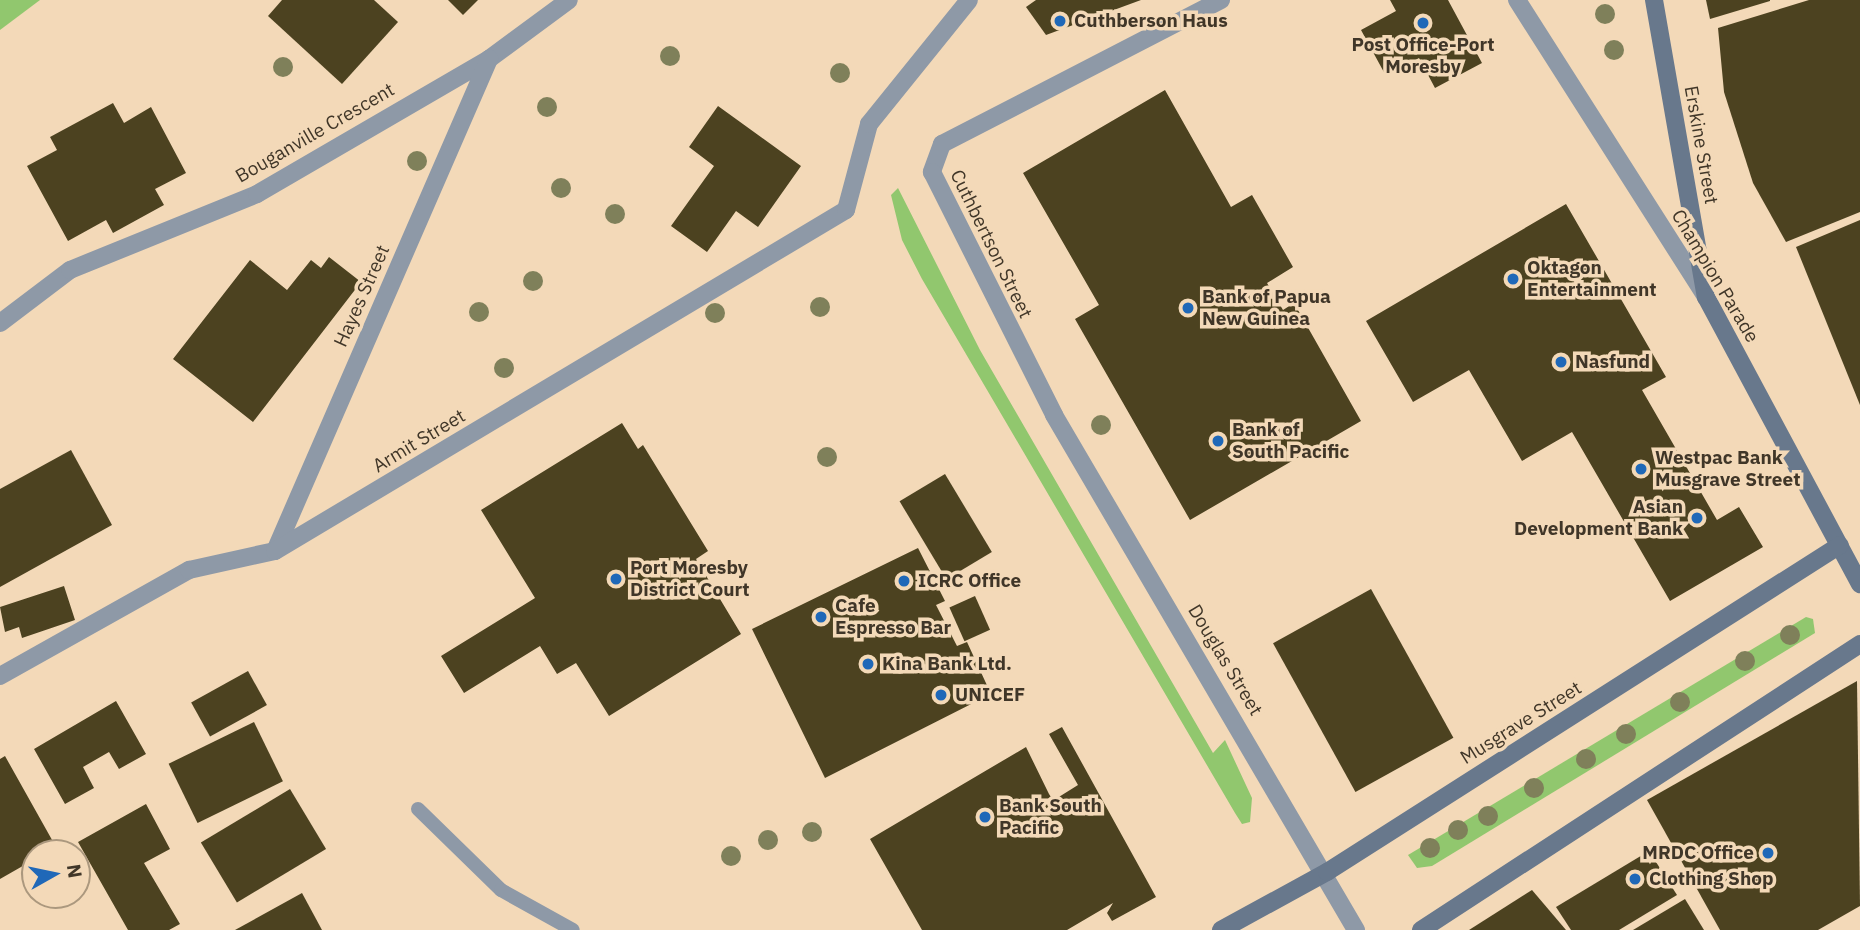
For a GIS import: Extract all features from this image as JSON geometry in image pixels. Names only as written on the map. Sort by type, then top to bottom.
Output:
[{"type":"street","name":"Bouganville Crescent","points":[[0,323],[70,270],[257,194],[489,59],[569,0]]},
{"type":"street","name":"Armit Street","points":[[0,676],[189,570],[275,551],[846,211],[869,124],[969,0]]},
{"type":"street","name":"Cuthbertson Street","points":[[1054,415],[932,172],[943,144],[1221,0]]},
{"type":"street","name":"Champion Parade","points":[[1517,0],[1706,297],[1860,584]]},
{"type":"street","name":"Erskine Street","points":[[1654,0],[1706,297]]},
{"type":"street","name":"Hayes Street","points":[[275,551],[489,59]]},
{"type":"street","name":"Douglas Street","points":[[1054,415],[1327,872],[1356,930]]},
{"type":"street","name":"Musgrave Street","points":[[1221,930],[1327,872],[1840,545]]},
{"type":"street","points":[[1421,930],[1860,644]]},
{"type":"lane","points":[[418,809],[502,890],[573,930]]},
{"type":"green space","points":[[0,0],[40,0],[0,30]]},
{"type":"green space","points":[[898,188],[980,350],[1213,753],[1225,740],[1252,798],[1250,822],[1242,824],[1235,813],[922,279],[902,240],[891,195]]},
{"type":"green space","points":[[1806,617],[1813,619],[1815,633],[1432,866],[1417,868],[1408,855]]},
{"type":"building","points":[[282,0],[374,0],[398,22],[342,84],[268,16]]},
{"type":"building","points":[[448,0],[478,0],[463,15]]},
{"type":"building","name":"Cuthberson Haus","points":[[1036,0],[1141,0],[1046,35],[1026,7]]},
{"type":"building","points":[[1390,0],[1448,0],[1482,63],[1435,88],[1419,58],[1386,76],[1361,30],[1396,11]]},
{"type":"building","points":[[1706,0],[1770,0],[1770,1],[1710,19]]},
{"type":"building","points":[[1809,0],[1860,0],[1860,212],[1786,242],[1753,183],[1724,92],[1718,28]]},
{"type":"building","name":"Bank of Papua New Guinea","points":[[1165,90],[1231,207],[1252,195],[1293,267],[1267,283],[1283,310],[1294,303],[1361,421],[1190,520],[1075,319],[1099,305],[1023,173]]},
{"type":"building","points":[[113,103],[124,123],[151,107],[186,173],[155,189],[164,205],[113,233],[106,220],[68,241],[27,166],[57,150],[50,137]]},
{"type":"building","points":[[718,106],[801,166],[758,227],[736,211],[707,252],[671,226],[714,166],[689,147]]},
{"type":"building","points":[[1566,204],[1666,377],[1642,390],[1717,520],[1739,507],[1763,547],[1670,601],[1572,432],[1522,461],[1469,370],[1413,402],[1366,321]]},
{"type":"building","points":[[1860,220],[1860,405],[1796,247]]},
{"type":"building","points":[[329,257],[361,282],[253,422],[173,359],[250,260],[287,290],[311,260],[321,268]]},
{"type":"building","name":"Port Moresby District Court","points":[[622,423],[638,449],[643,445],[708,551],[696,559],[741,634],[609,716],[576,663],[557,674],[540,646],[464,693],[441,656],[535,598],[481,510]]},
{"type":"building","points":[[71,450],[112,525],[0,587],[0,489]]},
{"type":"building","points":[[945,474],[992,552],[946,579],[900,501]]},
{"type":"building","name":"Kina Bank Ltd.","points":[[918,548],[945,601],[936,605],[957,646],[967,642],[991,694],[825,778],[752,629]]},
{"type":"building","points":[[64,586],[75,620],[22,638],[19,627],[5,632],[0,607]]},
{"type":"building","points":[[1371,589],[1453,738],[1355,792],[1273,643]]},
{"type":"building","points":[[975,596],[990,630],[964,641],[949,607]]},
{"type":"building","points":[[248,671],[267,705],[210,737],[191,703]]},
{"type":"building","name":"MRDC Office","points":[[1857,681],[1860,906],[1818,930],[1720,930],[1647,800]]},
{"type":"building","points":[[116,701],[146,754],[119,769],[109,752],[83,767],[94,788],[65,804],[34,749]]},
{"type":"building","points":[[254,722],[283,781],[198,823],[169,764]]},
{"type":"building","name":"Bank South Pacific","points":[[1062,727],[1156,897],[1112,921],[1107,913],[1113,903],[1067,930],[922,930],[870,839],[1026,747],[1049,794],[1061,813],[1054,800],[1078,785],[1049,734]]},
{"type":"building","points":[[5,756],[52,839],[21,839],[21,867],[0,879],[0,759]]},
{"type":"building","points":[[290,789],[326,849],[237,903],[201,843]]},
{"type":"building","points":[[146,804],[170,849],[144,863],[180,924],[169,930],[128,930],[91,865],[91,839],[83,839]]},
{"type":"building","name":"Clothing Shop","points":[[1649,851],[1677,895],[1619,930],[1571,930],[1556,907]]},
{"type":"building","points":[[1532,890],[1566,930],[1469,930]]},
{"type":"building","points":[[302,893],[322,930],[235,930]]},
{"type":"building","points":[[1685,899],[1704,930],[1633,930]]},
{"type":"place","name":"Cuthberson Haus","points":[[1060,21]]},
{"type":"place","name":"Post Office-Port Moresby","points":[[1423,23]]},
{"type":"place","name":"Oktagon Entertainment","points":[[1513,279]]},
{"type":"place","name":"Bank of Papua New Guinea","points":[[1188,308]]},
{"type":"place","name":"Nasfund","points":[[1561,362]]},
{"type":"place","name":"Bank of South Pacific","points":[[1218,441]]},
{"type":"place","name":"Westpac Bank Musgrave Street","points":[[1641,469]]},
{"type":"place","name":"Asian Development Bank","points":[[1697,518]]},
{"type":"place","name":"Port Moresby District Court","points":[[616,579]]},
{"type":"place","name":"ICRC Office","points":[[904,581]]},
{"type":"place","name":"Cafe Espresso Bar","points":[[821,617]]},
{"type":"place","name":"Kina Bank Ltd.","points":[[868,664]]},
{"type":"place","name":"UNICEF","points":[[941,695]]},
{"type":"place","name":"Bank South Pacific","points":[[985,817]]},
{"type":"place","name":"MRDC Office","points":[[1768,853]]},
{"type":"place","name":"Clothing Shop","points":[[1635,879]]}]
